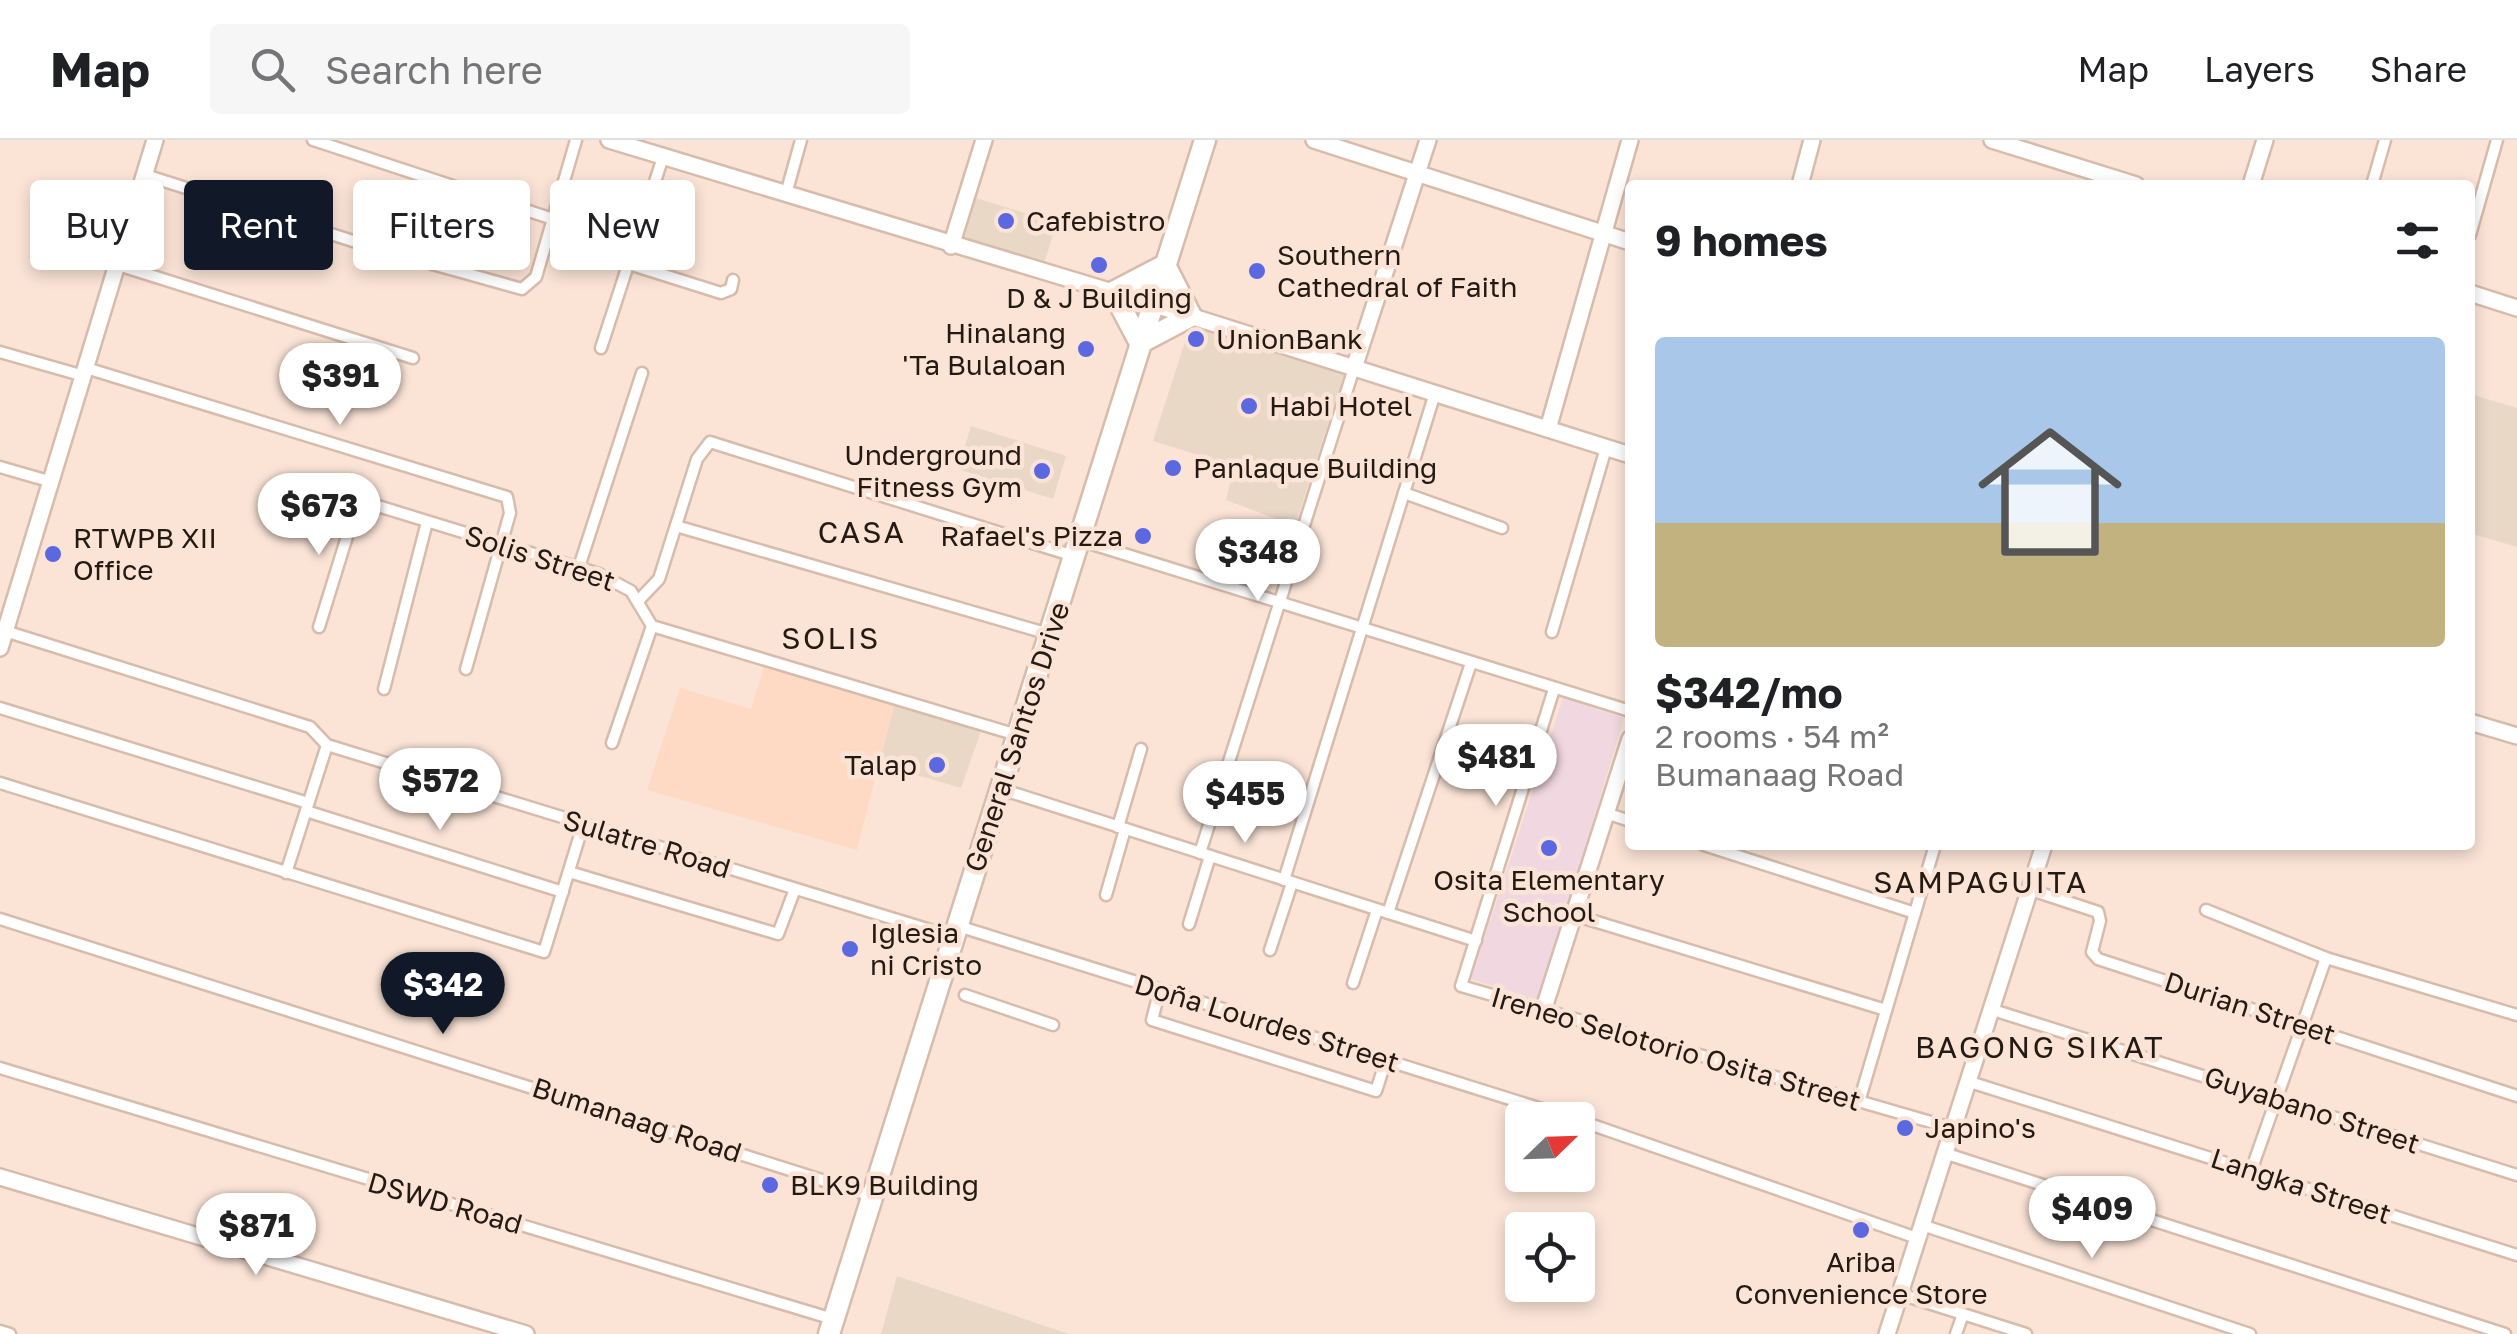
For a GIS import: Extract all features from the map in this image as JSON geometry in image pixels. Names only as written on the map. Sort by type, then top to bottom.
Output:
[{"type":"highway","name":"General Santos Drive","points":[[832,1327],[1204,140]]},
{"type":"highway","points":[[1164,265],[1191,316],[1140,343],[1113,292],[1164,265]]},
{"type":"street","points":[[144,180],[155,140]]},
{"type":"street","points":[[313,140],[550,219]]},
{"type":"street","points":[[565,180],[576,140]]},
{"type":"street","points":[[609,140],[1191,316],[1625,454]]},
{"type":"street","points":[[786,194],[801,140]]},
{"type":"street","points":[[951,246],[984,140]]},
{"type":"street","points":[[1314,140],[1625,240]]},
{"type":"street","points":[[1189,924],[1205,854],[1279,603],[1428,140]]},
{"type":"street","points":[[1548,429],[1630,140]]},
{"type":"street","points":[[1801,180],[1812,140]]},
{"type":"street","points":[[1992,140],[2120,180]]},
{"type":"street","points":[[2253,180],[2265,140]]},
{"type":"street","points":[[2373,180],[2385,140]]},
{"type":"street","points":[[2475,217],[2496,140]]},
{"type":"street","points":[[656,180],[663,157]]},
{"type":"street","points":[[145,175],[516,289],[526,287],[536,277],[550,233]]},
{"type":"street","points":[[0,648],[116,270]]},
{"type":"street","points":[[134,270],[413,358]]},
{"type":"street","points":[[602,348],[627,270]]},
{"type":"street","points":[[648,270],[722,293],[731,289],[733,280]]},
{"type":"street","points":[[2475,295],[2517,308]]},
{"type":"street","points":[[0,352],[85,372],[503,494],[511,508],[466,669]]},
{"type":"street","points":[[579,567],[642,373]]},
{"type":"street","points":[[1270,950],[1434,393]]},
{"type":"street","points":[[639,600],[658,583],[702,446],[714,444],[1043,546],[1076,548],[1279,603],[1625,709]]},
{"type":"street","points":[[1552,632],[1606,448]]},
{"type":"street","points":[[0,467],[52,482]]},
{"type":"street","name":"Solis Street","points":[[329,492],[624,584],[639,600],[652,626]]},
{"type":"street","points":[[1404,494],[1502,528]]},
{"type":"street","points":[[319,627],[358,501]]},
{"type":"street","points":[[384,689],[427,522]]},
{"type":"street","points":[[676,526],[1050,634]]},
{"type":"street","points":[[612,743],[652,626],[1018,735]]},
{"type":"street","name":"Sulatre Road","points":[[5,632],[310,727],[327,745],[795,890],[955,931]]},
{"type":"street","points":[[1353,983],[1383,912],[1471,663]]},
{"type":"street","points":[[1001,789],[1476,941],[1554,688]]},
{"type":"street","points":[[0,708],[563,892]]},
{"type":"street","points":[[2475,723],[2517,736]]},
{"type":"street","points":[[286,872],[327,745]]},
{"type":"street","points":[[1106,895],[1141,749]]},
{"type":"street","points":[[1543,1012],[1625,754]]},
{"type":"street","points":[[0,783],[544,952],[584,825]]},
{"type":"street","points":[[1606,813],[1625,819]]},
{"type":"street","points":[[1720,850],[1915,913]]},
{"type":"street","points":[[1859,1102],[1934,850]]},
{"type":"street","points":[[1887,1334],[2043,850]]},
{"type":"street","points":[[569,872],[778,934],[795,890]]},
{"type":"street","name":"Durian Street","points":[[2031,890],[2098,912],[2095,957],[2517,1096]]},
{"type":"street","points":[[2206,910],[2326,958],[2517,1015]]},
{"type":"street","points":[[1574,915],[1886,1010]]},
{"type":"street","name":"Bumanaag Road","points":[[0,919],[872,1196]]},
{"type":"street","name":"Doña Lourdes Street","points":[[955,931],[1520,1102]]},
{"type":"street","name":"Ireneo Selotorio Osita Street","points":[[1476,941],[1461,986],[1955,1130]]},
{"type":"street","points":[[2250,1170],[2326,958]]},
{"type":"street","points":[[1160,990],[1152,1020],[1376,1092],[1386,1060]]},
{"type":"street","points":[[966,995],[1052,1025]]},
{"type":"street","name":"Guyabano Street","points":[[1993,1010],[2517,1175]]},
{"type":"street","name":"DSWD Road","points":[[0,1068],[832,1327]]},
{"type":"street","name":"Langka Street","points":[[1970,1082],[2517,1255]]},
{"type":"street","name":"Doña Lourdes Street","points":[[1595,1126],[2250,1334]]},
{"type":"street","points":[[1947,1154],[2505,1334]]},
{"type":"street","points":[[0,1177],[526,1334]]},
{"type":"street","points":[[1900,1294],[2026,1334]]},
{"type":"street","points":[[1956,1334],[1963,1314]]},
{"type":"street","points":[[0,1331],[10,1334]]},
{"type":"shaded area","points":[[976,198],[1057,223],[1044,263],[964,238]]},
{"type":"shaded area","name":"Habi Hotel","points":[[1191,323],[1345,371],[1295,526],[1226,500],[1234,466],[1153,441]]},
{"type":"shaded area","points":[[2475,395],[2517,408],[2517,547],[2475,534]]},
{"type":"shaded area","points":[[971,426],[1066,456],[1053,499],[958,469]]},
{"type":"shaded area","points":[[765,663],[895,701],[857,850],[647,790],[680,688],[751,709]]},
{"type":"shaded area","name":"Osita Elementary School","points":[[1563,698],[1624,718],[1539,1000],[1471,979]]},
{"type":"shaded area","points":[[895,701],[982,728],[961,788],[879,764]]},
{"type":"shaded area","points":[[897,1276],[1069,1334],[881,1334]]},
{"type":"place","name":"Cafebistro","points":[[1006,221]]},
{"type":"place","name":"D & J Building","points":[[1099,265]]},
{"type":"place","name":"Southern Cathedral of Faith","points":[[1257,271]]},
{"type":"place","name":"UnionBank","points":[[1196,339]]},
{"type":"place","name":"Hinalang 'Ta Bulaloan","points":[[1086,349]]},
{"type":"place","name":"Habi Hotel","points":[[1249,406]]},
{"type":"place","name":"Panlaque Building","points":[[1173,468]]},
{"type":"place","name":"Underground Fitness Gym","points":[[1042,471]]},
{"type":"place","name":"Rafael's Pizza","points":[[1143,536]]},
{"type":"place","name":"RTWPB XII Office","points":[[53,554]]},
{"type":"place","name":"Talap","points":[[937,765]]},
{"type":"place","name":"Osita Elementary School","points":[[1549,848]]},
{"type":"place","name":"Iglesia ni Cristo","points":[[850,949]]},
{"type":"place","name":"Japino's","points":[[1905,1128]]},
{"type":"place","name":"BLK9 Building","points":[[770,1185]]},
{"type":"place","name":"Ariba Convenience Store","points":[[1861,1230]]},
{"type":"district","name":"CASA","points":[[862,533]]},
{"type":"district","name":"SOLIS","points":[[831,639]]},
{"type":"district","name":"SAMPAGUITA","points":[[1981,883]]},
{"type":"district","name":"BAGONG SIKAT","points":[[2040,1048]]}]
